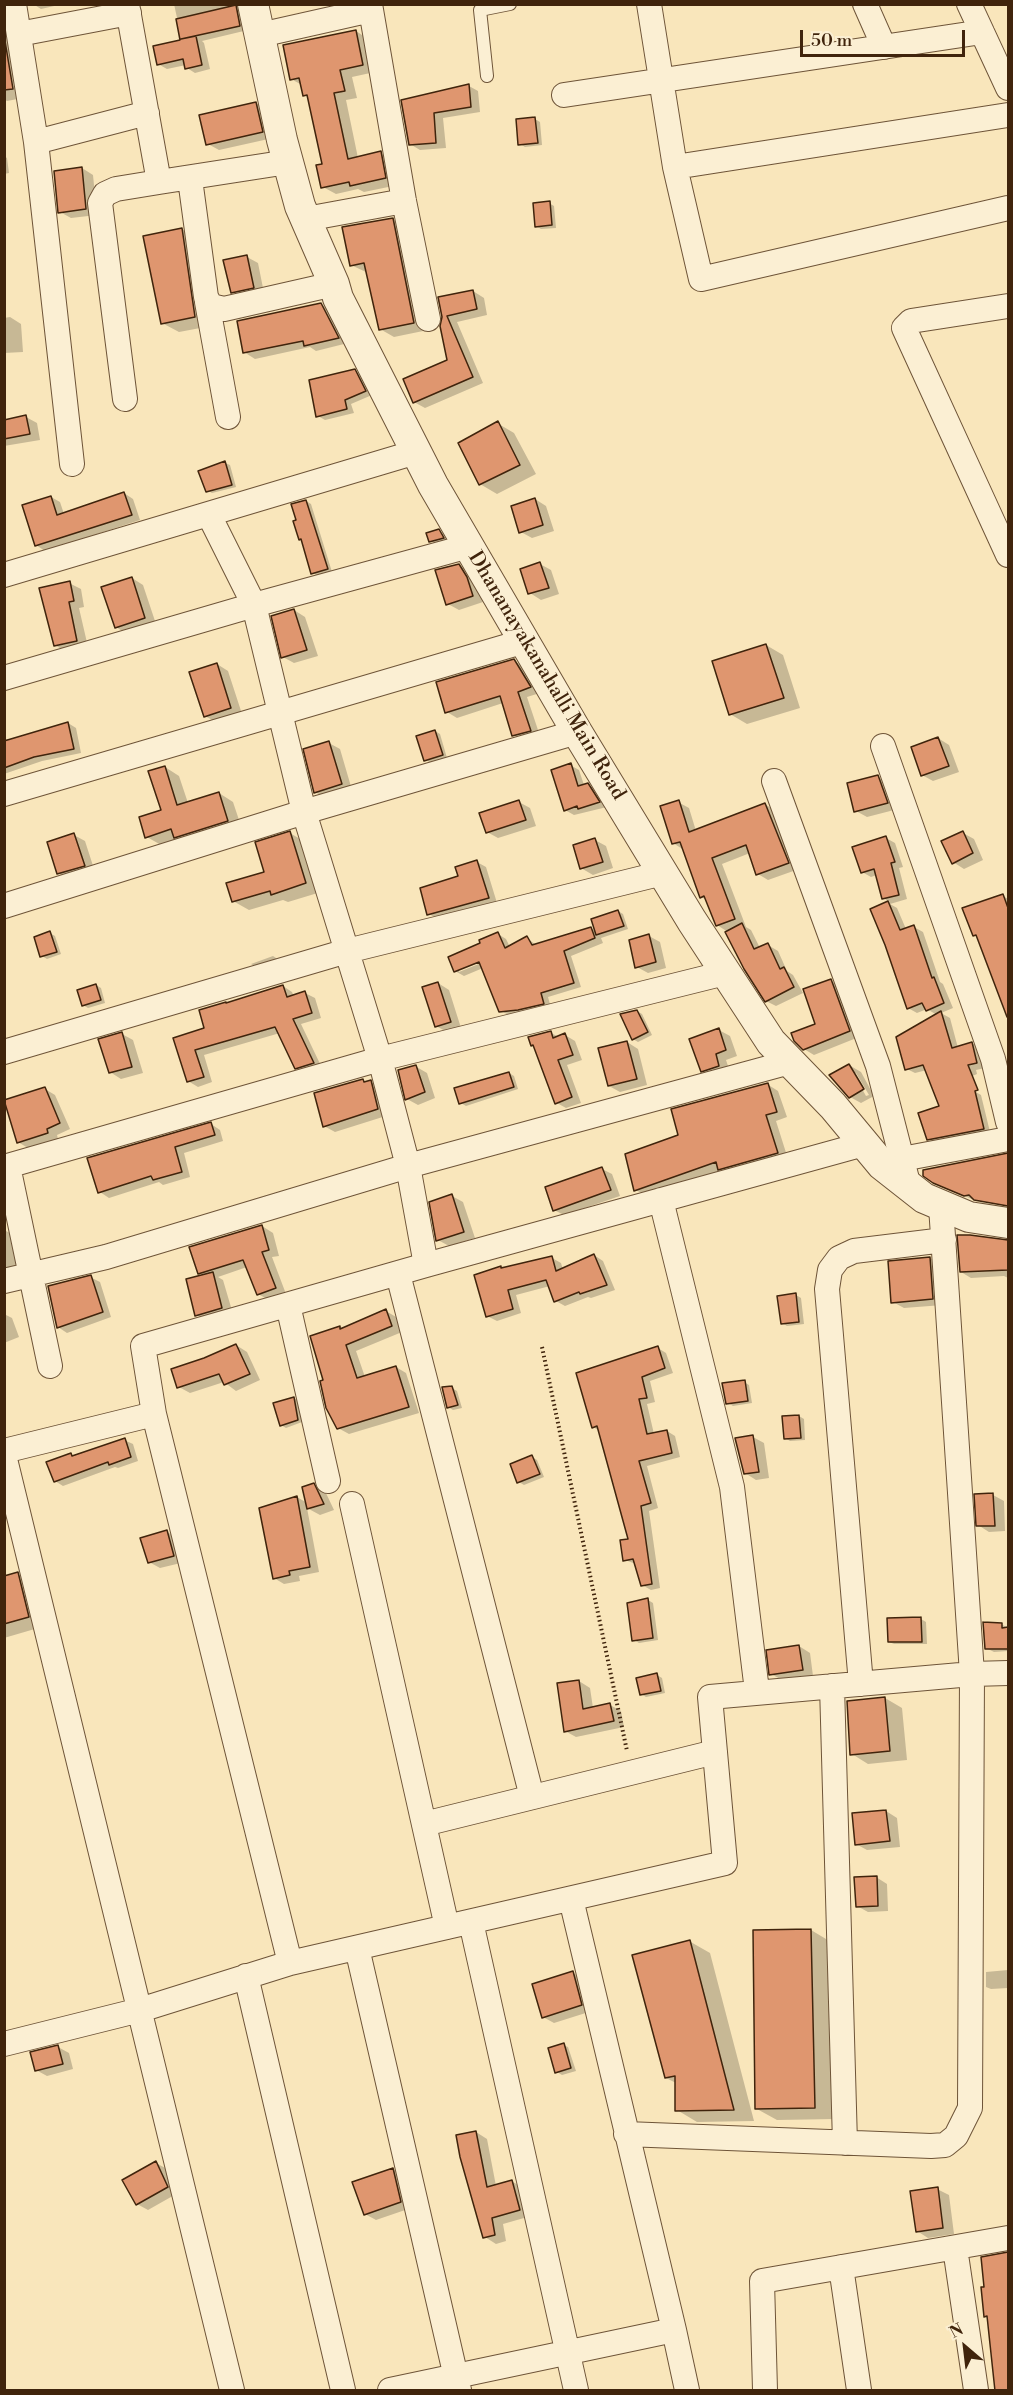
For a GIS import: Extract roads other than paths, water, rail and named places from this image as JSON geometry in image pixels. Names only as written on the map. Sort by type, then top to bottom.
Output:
[{"type":"street","points":[[14,4],[36,142],[72,464]]},
{"type":"street","name":"Dhananayakanahalli Main Road","points":[[253,4],[288,162],[306,219],[338,298],[417,452],[469,546],[663,873],[771,1042],[833,1106],[882,1165],[906,1173],[924,1198],[941,1206],[969,1217],[1008,1223]]},
{"type":"street","points":[[649,4],[675,167],[701,279],[1008,208]]},
{"type":"street","points":[[866,4],[884,47]]},
{"type":"street","points":[[969,4],[1008,88]]},
{"type":"street","points":[[260,35],[370,7],[404,201],[428,319]]},
{"type":"street","points":[[19,34],[128,9],[159,182]]},
{"type":"street","points":[[564,95],[982,32]]},
{"type":"street","points":[[36,142],[147,113]]},
{"type":"street","points":[[675,167],[1008,115]]},
{"type":"street","points":[[125,399],[100,203],[105,194],[116,189],[288,162]]},
{"type":"street","points":[[190,179],[207,302],[228,417]]},
{"type":"street","points":[[306,219],[404,201]]},
{"type":"street","points":[[207,302],[214,309],[224,309],[334,284]]},
{"type":"street","points":[[1008,306],[911,321],[904,328],[1008,555]]},
{"type":"street","points":[[4,575],[417,452]]},
{"type":"street","points":[[209,515],[254,605],[304,812],[380,1059],[408,1166],[426,1265]]},
{"type":"street","points":[[4,678],[254,605],[469,546]]},
{"type":"street","points":[[4,794],[525,641]]},
{"type":"street","points":[[4,906],[304,812],[578,732]]},
{"type":"street","points":[[883,746],[993,1059],[1008,1122]]},
{"type":"street","points":[[774,781],[878,1066],[906,1173],[1008,1139]]},
{"type":"street","points":[[4,1053],[347,951],[663,873]]},
{"type":"street","points":[[51,1366],[6,1166],[380,1059],[725,973]]},
{"type":"street","points":[[4,1281],[106,1257],[408,1166],[790,1062]]},
{"type":"street","points":[[290,1963],[154,1414],[143,1346],[864,1144]]},
{"type":"street","points":[[661,1200],[732,1486],[757,1691]]},
{"type":"street","points":[[626,2134],[945,2145],[951,2142],[961,2130],[970,2108],[972,1674],[941,1206]]},
{"type":"street","points":[[861,1684],[827,1289],[830,1270],[839,1258],[854,1251],[944,1240]]},
{"type":"street","points":[[398,1274],[532,1797]]},
{"type":"street","points":[[288,1305],[328,1481]]},
{"type":"street","points":[[154,1414],[4,1453],[232,2391]]},
{"type":"street","points":[[352,1504],[447,1927]]},
{"type":"street","points":[[4,2044],[140,2010],[290,1963],[725,1863],[710,1697],[757,1691],[1008,1673]]},
{"type":"street","points":[[832,1686],[845,2143]]},
{"type":"street","points":[[424,1824],[715,1752]]},
{"type":"street","points":[[571,1899],[687,2391]]},
{"type":"street","points":[[471,1922],[576,2391]]},
{"type":"street","points":[[357,1948],[457,2384]]},
{"type":"street","points":[[246,1977],[343,2391]]},
{"type":"street","points":[[765,2391],[762,2281],[1008,2238]]},
{"type":"street","points":[[955,2248],[976,2391]]},
{"type":"street","points":[[841,2267],[859,2391]]},
{"type":"street","points":[[390,2391],[457,2384],[568,2353],[674,2330]]},
{"type":"lane","points":[[486,76],[480,10],[510,4]]}]
